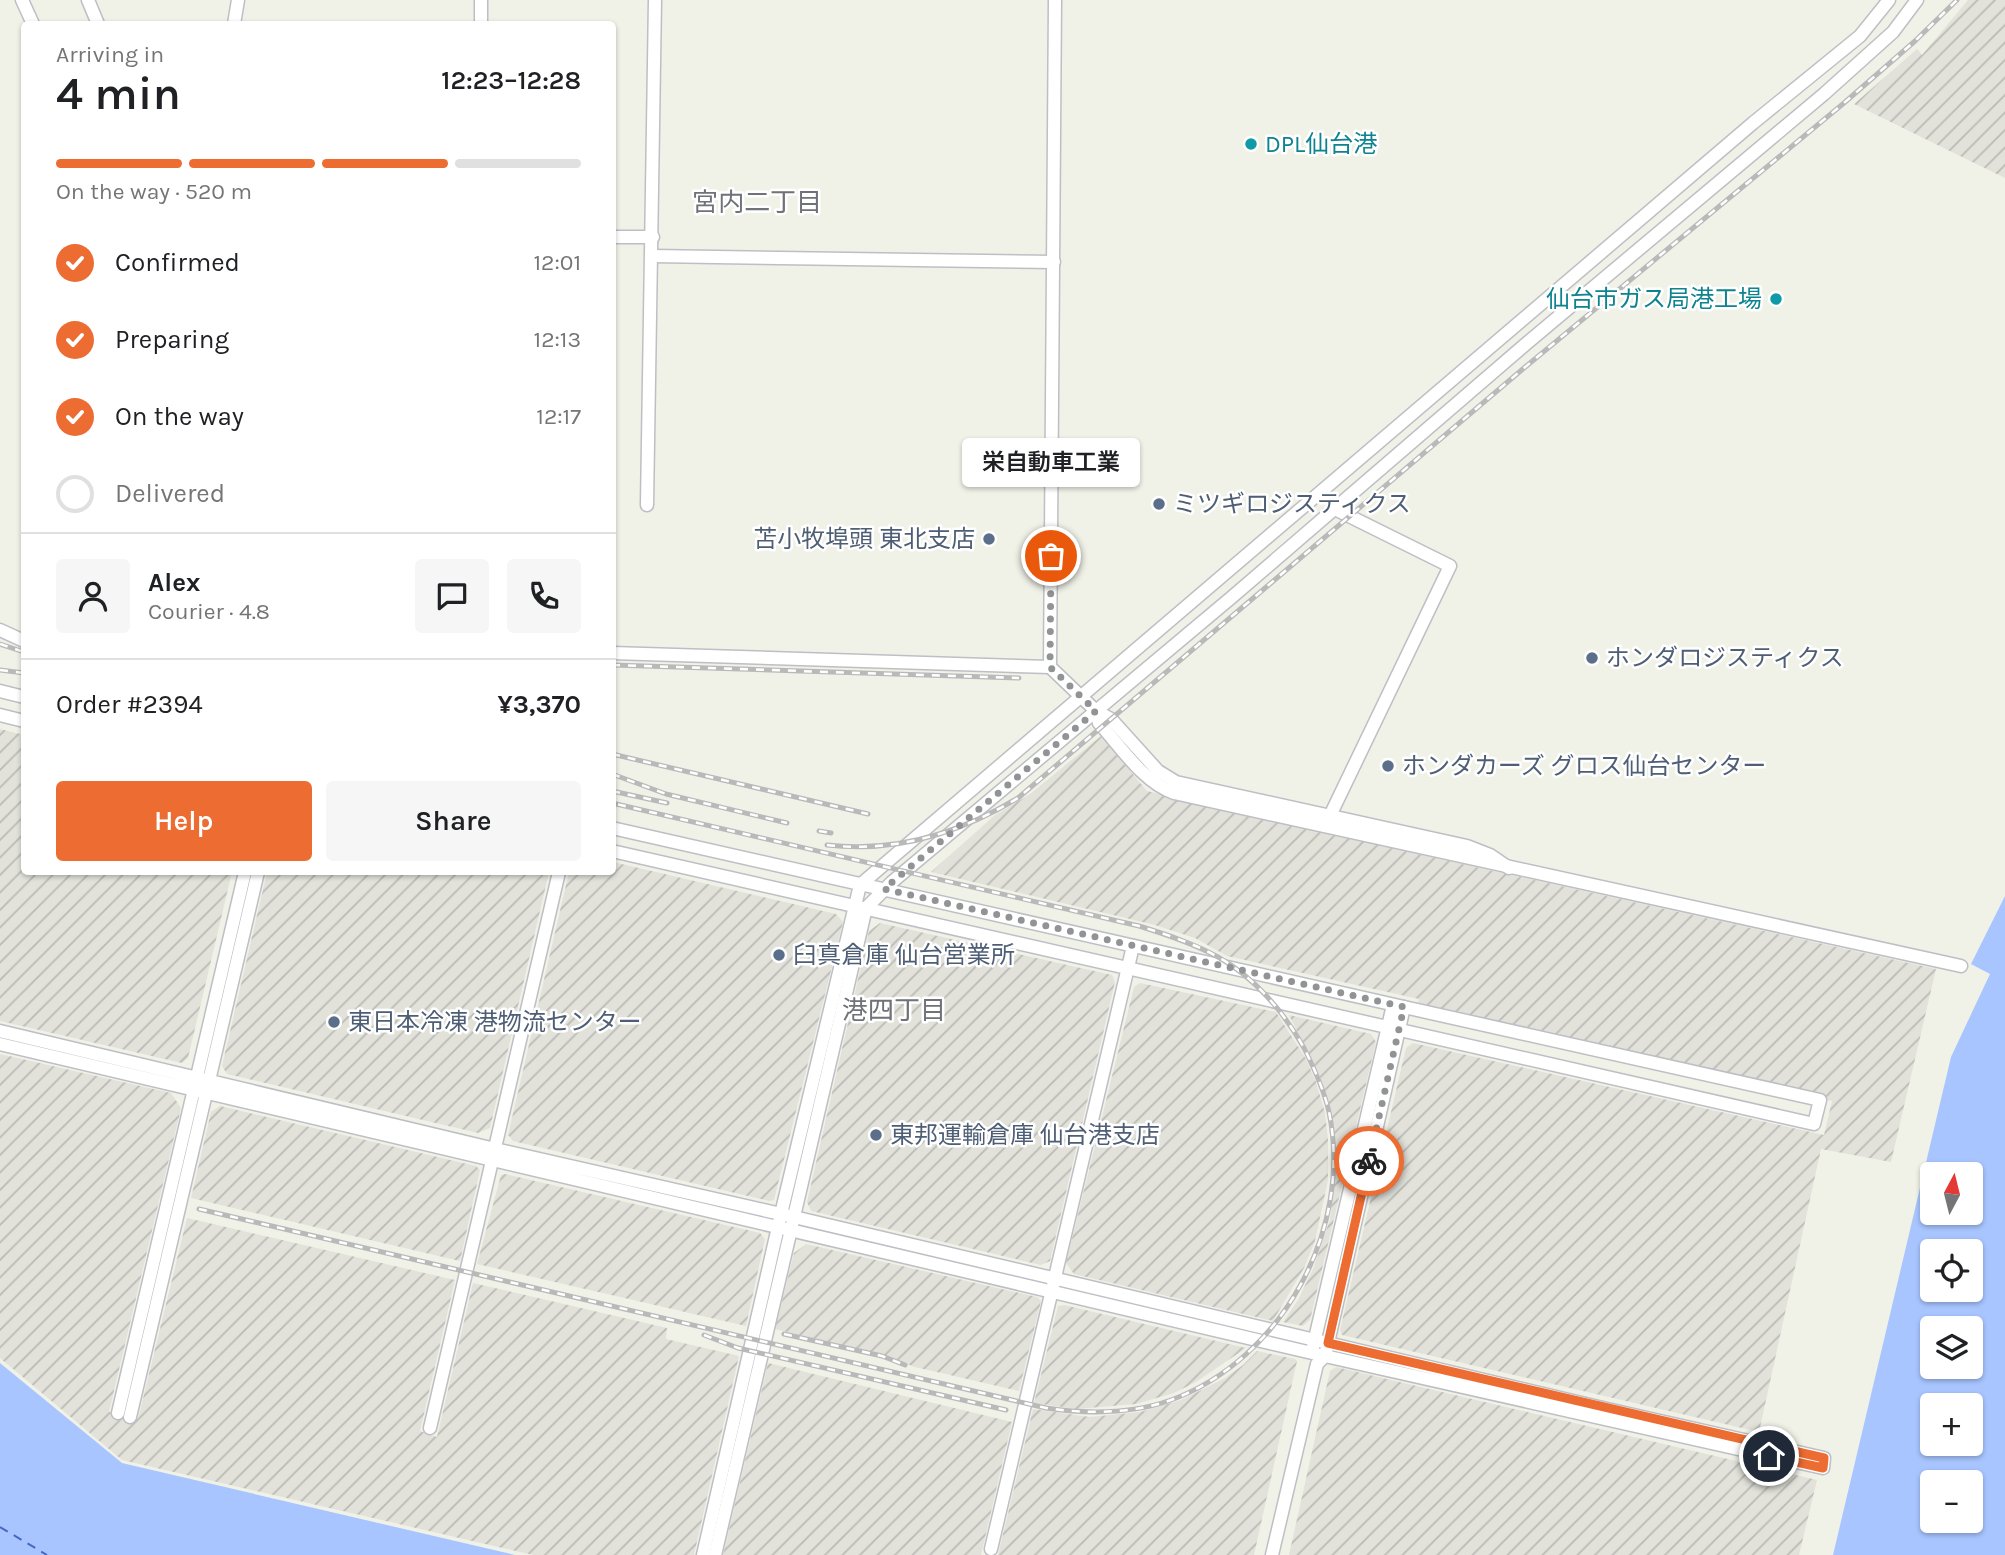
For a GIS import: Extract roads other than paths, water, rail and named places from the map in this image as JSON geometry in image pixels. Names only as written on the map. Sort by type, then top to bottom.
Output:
[{"type":"street","points":[[22,0],[32,21]]},
{"type":"street","points":[[88,0],[97,21]]},
{"type":"street","points":[[234,21],[238,0]]},
{"type":"street","points":[[481,0],[481,21]]},
{"type":"street","points":[[647,505],[653,237],[654,0]]},
{"type":"street","points":[[1050,667],[1055,0]]},
{"type":"street","points":[[704,1555],[860,907],[860,885],[1762,116],[1860,36],[1889,0]]},
{"type":"street","points":[[860,907],[1096,711],[1824,94],[1893,32],[1917,0]]},
{"type":"street","points":[[616,237],[653,237]]},
{"type":"street","points":[[652,256],[1055,262]]},
{"type":"street","points":[[1514,329],[1527,343]]},
{"type":"street","points":[[1328,821],[1450,566],[1335,509]]},
{"type":"street","points":[[0,630],[21,640]]},
{"type":"street","points":[[616,653],[1050,667],[1096,711],[1111,719],[1166,777],[1509,868],[1961,966]]},
{"type":"street","points":[[0,691],[21,696]]},
{"type":"street","points":[[0,715],[21,720]]},
{"type":"street","points":[[616,829],[1820,1100],[1814,1124],[616,852]]},
{"type":"street","points":[[202,1085],[244,875]]},
{"type":"street","points":[[124,1415],[202,1085],[257,875]]},
{"type":"street","points":[[430,1428],[558,875]]},
{"type":"street","points":[[991,1549],[1133,946]]},
{"type":"street","points":[[1272,1555],[1399,1006]]},
{"type":"street","points":[[0,1031],[202,1085],[494,1155],[1052,1284],[1319,1351],[1823,1468],[1824,1458],[1319,1351]]},
{"type":"street","points":[[0,1044],[202,1085]]},
{"type":"street","points":[[715,1555],[786,1222]]},
{"type":"water","points":[[2005,896],[2005,1555],[1833,1555],[1920,1188],[1920,1225],[1983,1225],[1983,1162],[1926,1162],[1951,1057],[1990,974],[1971,964]]},
{"type":"water","points":[[0,1363],[122,1463],[515,1555],[0,1555]]},
{"type":"railway","points":[[827,845],[877,846],[926,838],[973,821],[1018,798],[1524,368],[1844,103],[1957,0]]},
{"type":"railway","points":[[0,644],[21,651]]},
{"type":"railway","points":[[616,665],[1019,678]]},
{"type":"railway","points":[[0,670],[21,673]]},
{"type":"railway","points":[[616,755],[868,814]]},
{"type":"railway","points":[[616,775],[666,794],[787,823]]},
{"type":"railway","points":[[616,792],[667,803]]},
{"type":"railway","points":[[199,1209],[1062,1410],[1125,1410],[1171,1400],[1211,1381],[1246,1354],[1277,1321],[1301,1284],[1319,1243],[1330,1200],[1334,1156],[1327,1104],[1304,1048],[1287,1021],[1244,975],[1199,947],[1139,926],[616,804]]},
{"type":"railway","points":[[819,831],[831,833]]},
{"type":"railway","points":[[784,1334],[882,1356],[905,1365]]},
{"type":"railway","points":[[704,1335],[738,1348],[1006,1410]]},
{"type":"place","name":"DPL仙台港","points":[[1251,144]]},
{"type":"place","name":"仙台市ガス局港工場","points":[[1776,299]]},
{"type":"place","name":"ミツギロジスティクス","points":[[1159,504]]},
{"type":"place","name":"苫小牧埠頭 東北支店","points":[[989,539]]},
{"type":"place","name":"栄自動車工業","points":[[1051,556]]},
{"type":"place","name":"ホンダロジスティクス","points":[[1592,658]]},
{"type":"place","name":"ホンダカーズ グロス仙台センター","points":[[1388,766]]},
{"type":"place","name":"臼真倉庫 仙台営業所","points":[[779,955]]},
{"type":"place","name":"東日本冷凍 港物流センター","points":[[334,1022]]},
{"type":"place","name":"東邦運輸倉庫 仙台港支店","points":[[876,1135]]},
{"type":"district","name":"宮内二丁目","points":[[757,202]]},
{"type":"district","name":"港四丁目","points":[[894,1010]]}]
